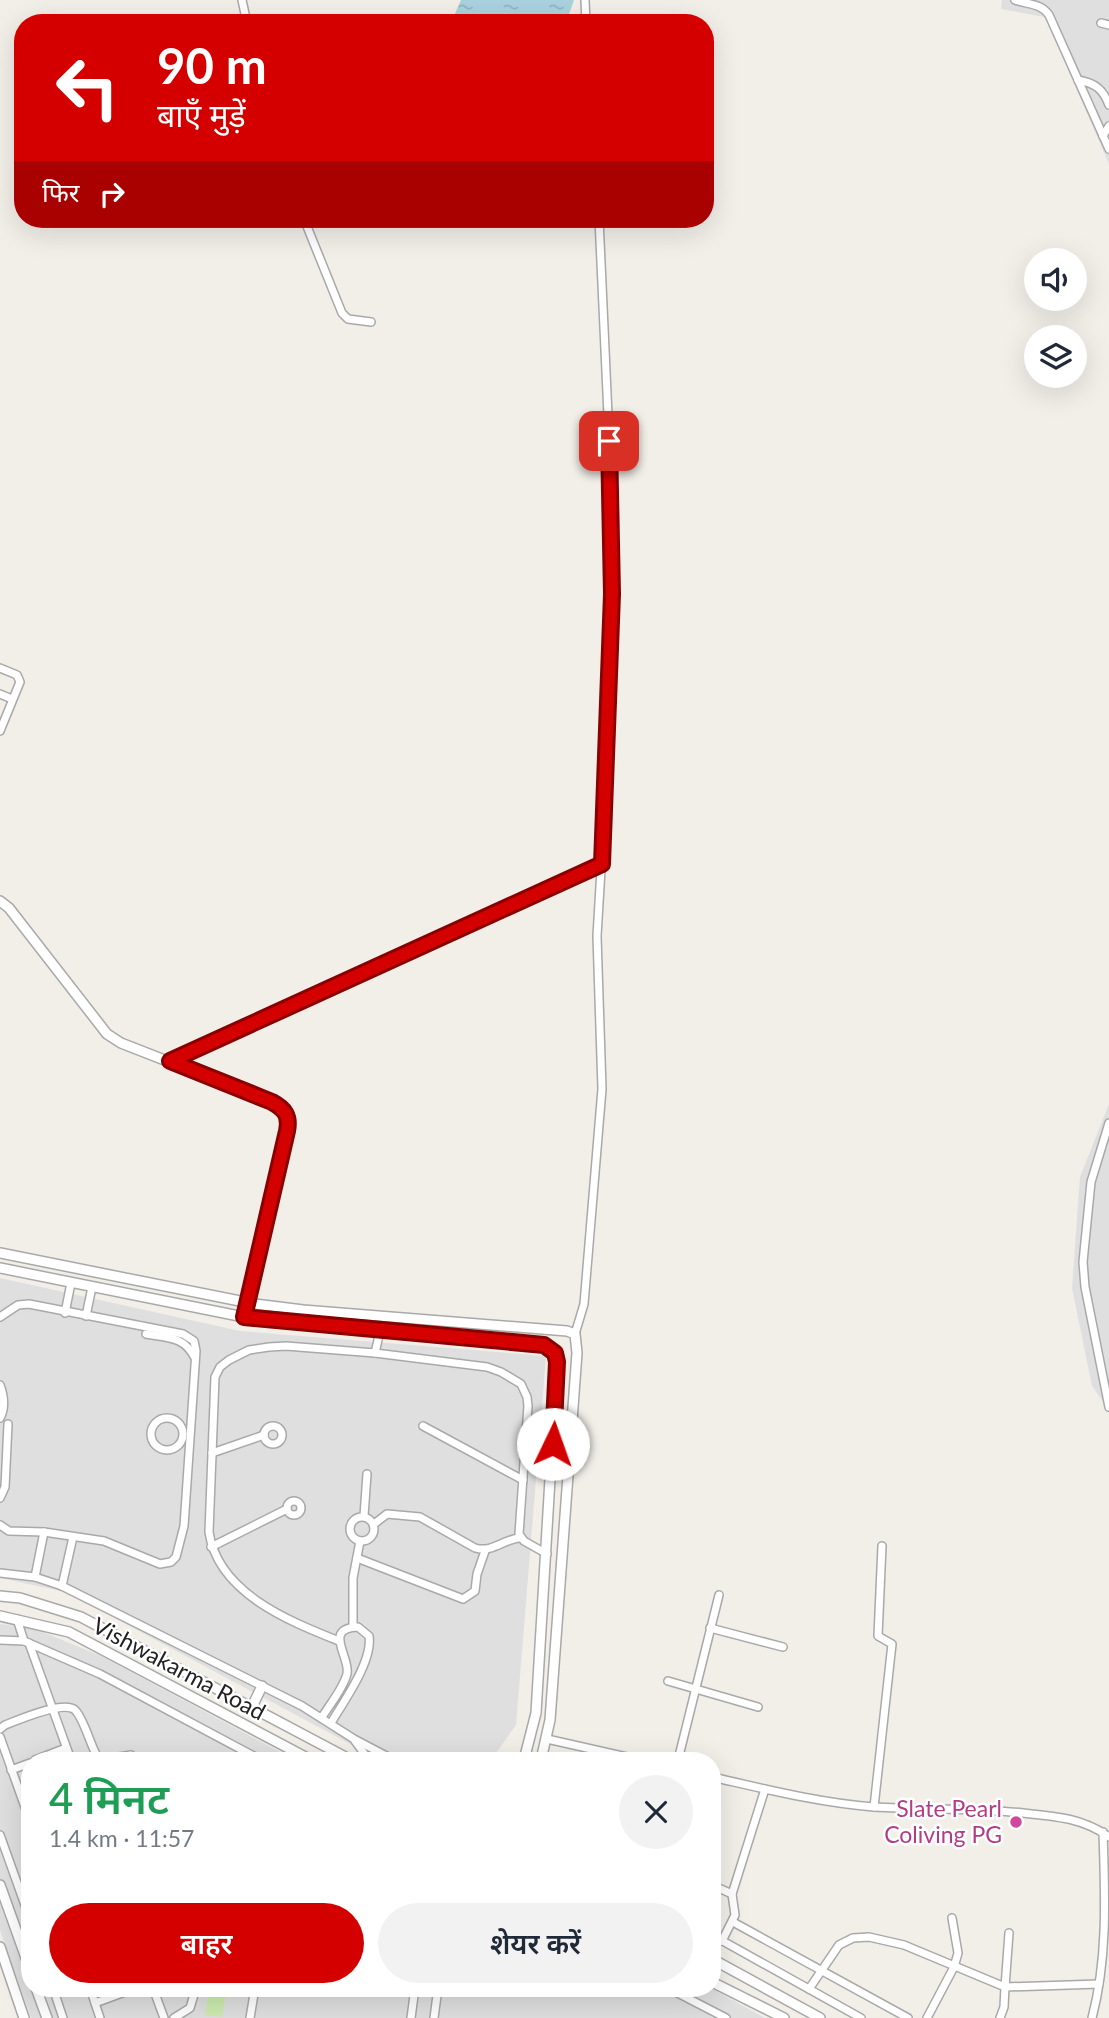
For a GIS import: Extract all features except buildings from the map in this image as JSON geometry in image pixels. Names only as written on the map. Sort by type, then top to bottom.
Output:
[{"type":"street","points":[[1015,0],[1045,8],[1109,149]]},
{"type":"street","points":[[1078,80],[1090,82],[1099,88],[1109,105]]},
{"type":"street","points":[[1103,136],[1109,126]]},
{"type":"street","points":[[308,228],[342,313],[348,319],[371,322]]},
{"type":"street","points":[[543,1752],[547,1740],[577,1353],[575,1334],[584,1304],[602,1089],[597,959],[612,594],[608,415],[599,228]]},
{"type":"street","points":[[0,668],[20,678],[0,731]]},
{"type":"street","points":[[0,694],[12,699]]},
{"type":"street","points":[[170,1061],[602,864]]},
{"type":"street","points":[[0,901],[9,908],[107,1034],[121,1044],[272,1102],[286,1113],[289,1122],[244,1317]]},
{"type":"street","points":[[1109,1123],[1091,1182],[1083,1262],[1085,1287],[1109,1407]]},
{"type":"street","points":[[0,1253],[249,1295],[303,1310],[567,1331],[575,1334]]},
{"type":"street","points":[[0,1268],[244,1317],[544,1345],[555,1353],[557,1362],[547,1554],[536,1713],[526,1752]]},
{"type":"street","points":[[65,1312],[71,1283]]},
{"type":"street","points":[[86,1316],[92,1287]]},
{"type":"street","points":[[0,1317],[18,1305],[29,1304],[183,1334],[194,1341],[195,1358],[184,1526],[176,1557],[171,1562],[160,1564],[104,1541],[44,1532],[9,1531],[0,1525]]},
{"type":"street","points":[[375,1353],[380,1331]]},
{"type":"street","points":[[146,1334],[186,1343],[195,1358]]},
{"type":"street","points":[[322,1717],[347,1673],[347,1662],[339,1641],[308,1629],[258,1603],[230,1576],[211,1548],[209,1532],[215,1377],[220,1367],[249,1350],[286,1346],[375,1353],[487,1367],[501,1372],[521,1384],[527,1397],[520,1538]]},
{"type":"street","points":[[0,1385],[4,1395],[4,1408],[0,1418]]},
{"type":"street","points":[[167,1418],[176,1420],[182,1427],[184,1436],[180,1444],[172,1450],[159,1448],[152,1441],[151,1431],[155,1423],[167,1418]]},
{"type":"street","points":[[182,1427],[191,1422]]},
{"type":"street","points":[[0,1499],[5,1487],[8,1424]]},
{"type":"street","points":[[423,1426],[523,1480]]},
{"type":"street","points":[[212,1453],[264,1435]]},
{"type":"street","points":[[180,1444],[189,1449]]},
{"type":"street","points":[[363,1516],[367,1474]]},
{"type":"street","points":[[211,1548],[288,1509]]},
{"type":"street","points":[[360,1541],[372,1536],[374,1524],[387,1514],[420,1517],[475,1548],[485,1550],[512,1538],[520,1538],[547,1554]]},
{"type":"street","points":[[360,1541],[351,1534],[350,1527],[354,1519],[363,1516],[374,1524]]},
{"type":"street","points":[[36,1577],[44,1532]]},
{"type":"street","points":[[62,1586],[73,1537]]},
{"type":"street","points":[[353,1627],[353,1578],[360,1541]]},
{"type":"street","points":[[874,1807],[892,1644],[878,1636],[882,1546]]},
{"type":"street","points":[[357,1558],[463,1599],[475,1591],[485,1550]]},
{"type":"street","points":[[0,1573],[36,1577],[62,1586],[322,1717],[379,1752]]},
{"type":"street","points":[[680,1752],[719,1595]]},
{"type":"street","name":"Vishwakarma Road","points":[[0,1596],[20,1598],[81,1617],[335,1752]]},
{"type":"street","name":"Vishwakarma Road","points":[[0,1616],[69,1632],[296,1752]]},
{"type":"street","points":[[17,1619],[68,1752]]},
{"type":"street","points":[[331,1723],[356,1682],[369,1650],[369,1636],[365,1630],[353,1627],[347,1629],[339,1641]]},
{"type":"street","points":[[710,1628],[783,1647]]},
{"type":"street","points":[[0,1640],[26,1642],[100,1674],[246,1752]]},
{"type":"street","points":[[668,1681],[758,1707]]},
{"type":"street","points":[[251,1709],[262,1686]]},
{"type":"street","points":[[0,1729],[52,1709],[74,1708],[94,1752]]},
{"type":"street","points":[[0,1737],[21,1796]]},
{"type":"street","points":[[354,1739],[363,1752]]},
{"type":"street","points":[[547,1740],[602,1752]]},
{"type":"street","points":[[56,1752],[66,1748]]},
{"type":"street","points":[[11,1770],[21,1766]]},
{"type":"street","points":[[721,1779],[874,1807],[970,1808],[1055,1816],[1078,1820],[1106,1834],[1105,1969],[1092,2018]]},
{"type":"street","points":[[725,1936],[733,1922],[735,1909],[732,1894],[765,1789]]},
{"type":"street","points":[[0,1835],[21,1894]]},
{"type":"street","points":[[0,1885],[21,1944]]},
{"type":"street","points":[[721,1889],[732,1894]]},
{"type":"street","points":[[928,2018],[954,1967],[958,1953],[953,1918]]},
{"type":"street","points":[[733,1922],[908,2018]]},
{"type":"street","points":[[1000,2018],[1004,2007],[1009,1933]]},
{"type":"street","points":[[721,1936],[812,1985],[862,2018]]},
{"type":"street","points":[[812,1985],[839,1945],[853,1938],[869,1937],[904,1945],[1005,1987],[1099,1984]]},
{"type":"street","points":[[0,1947],[24,2018]]},
{"type":"street","points":[[721,1964],[820,2018]]},
{"type":"street","points":[[721,1986],[784,2018]]},
{"type":"street","points":[[39,1997],[47,2018]]},
{"type":"street","points":[[56,1997],[63,2018]]},
{"type":"street","points":[[93,1997],[100,2018]]},
{"type":"street","points":[[95,2003],[111,1997]]},
{"type":"street","points":[[156,1997],[164,2018]]},
{"type":"street","points":[[174,2018],[190,2008],[193,1997]]},
{"type":"street","points":[[250,2018],[254,1997]]},
{"type":"street","points":[[411,2018],[414,1997]]},
{"type":"street","points":[[434,2018],[437,1997]]},
{"type":"street","points":[[685,1997],[726,2018]]},
{"type":"shaded area","points":[[1002,0],[1109,0],[1109,164],[1045,17],[1001,9]]},
{"type":"shaded area","points":[[1109,1104],[1109,1410],[1092,1386],[1072,1288],[1080,1177]]},
{"type":"shaded area","points":[[0,1278],[240,1331],[546,1356],[516,1725],[497,1752],[365,1752],[66,1592],[0,1578]]},
{"type":"shaded area","points":[[0,1624],[33,1628],[101,1656],[280,1752],[21,1752],[21,1990],[0,1930]]},
{"type":"shaded area","points":[[721,1994],[765,2018],[31,2018],[24,1997],[721,1997]]},
{"type":"green space","points":[[208,1997],[225,1997],[222,2017],[205,2015]]},
{"type":"water","points":[[461,0],[574,0],[569,14],[455,14]]},
{"type":"place","name":"Slate Pearl Coliving PG","points":[[1016,1822]]},
{"type":"route","points":[[553,1444],[557,1362],[555,1353],[544,1345],[244,1317],[289,1122],[281,1107],[272,1102],[170,1061],[602,864],[612,594],[609,441]]}]
